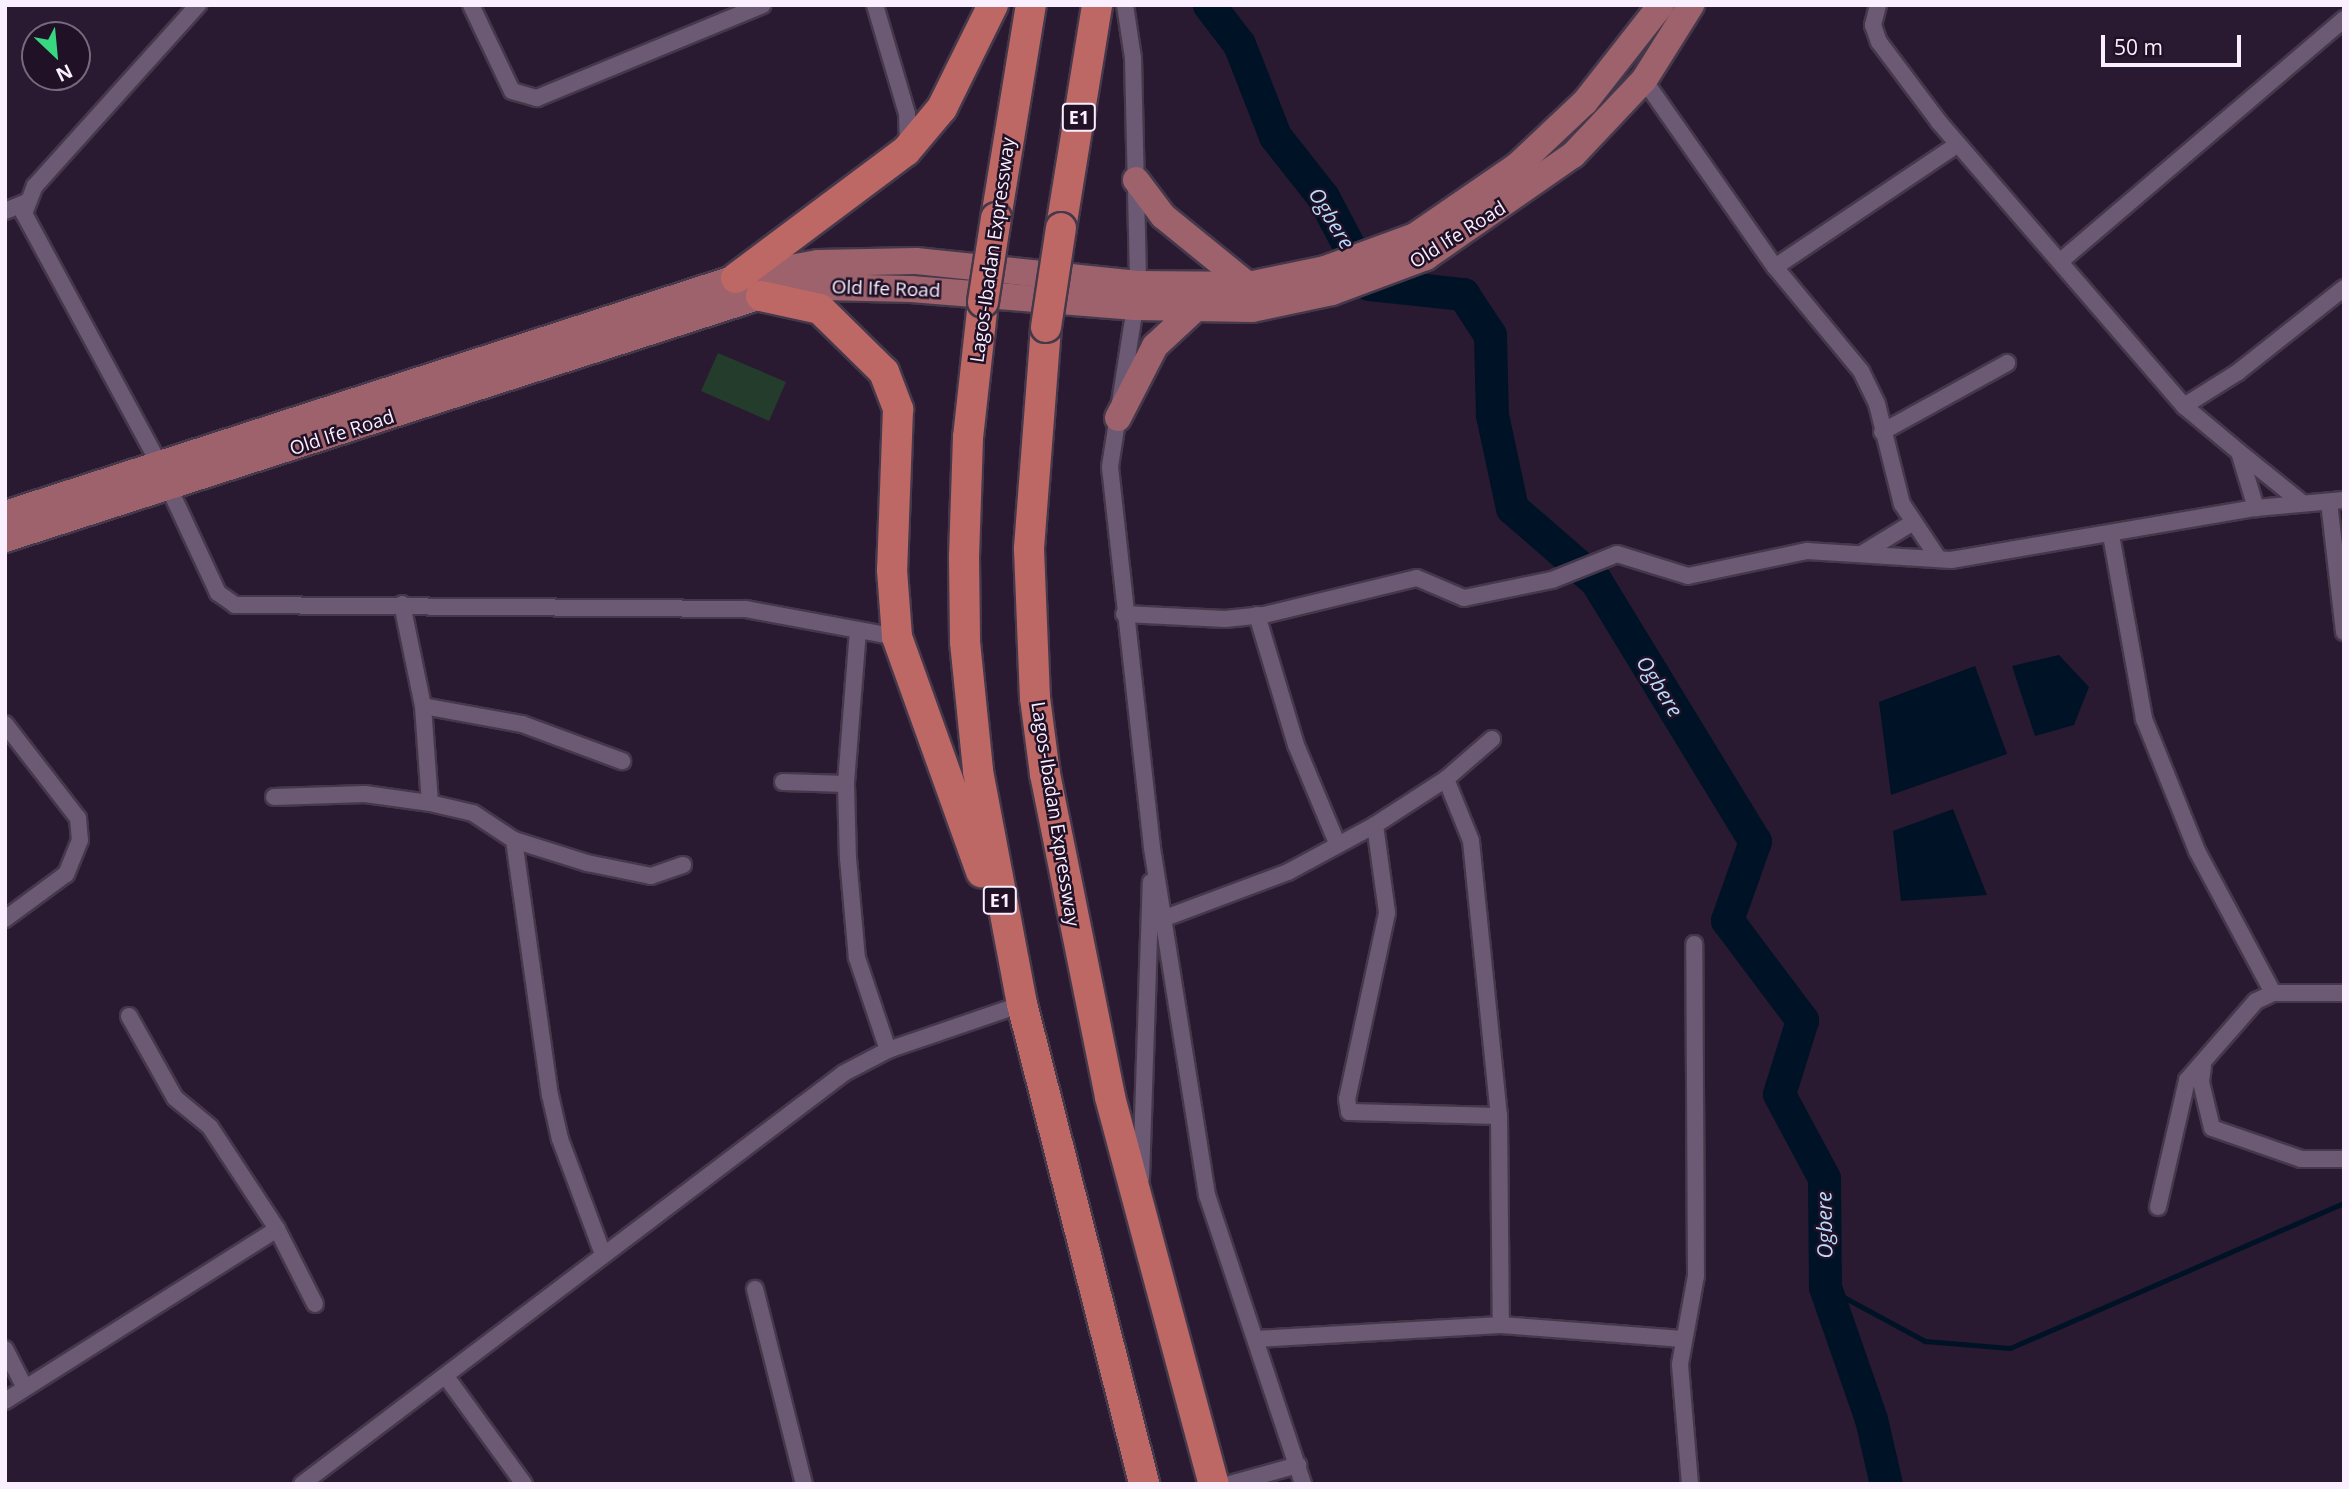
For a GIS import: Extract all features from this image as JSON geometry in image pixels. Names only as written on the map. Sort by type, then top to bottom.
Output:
[{"type":"highway","points":[[736,278],[906,151],[942,108],[993,5]]},
{"type":"highway","name":"Lagos-Ibadan Expressway","points":[[1031,5],[983,302],[968,438],[965,642],[978,771],[1022,1004],[1144,1484]]},
{"type":"highway","name":"Lagos-Ibadan Expressway","points":[[1097,5],[1046,327],[1029,550],[1035,698],[1072,921],[1139,1202],[1214,1484]]},
{"type":"highway","points":[[761,296],[820,309],[884,372],[898,409],[892,569],[897,637],[949,790],[1005,923]]},
{"type":"main road","name":"Old Ife Road","points":[[1396,259],[1517,166],[1585,102],[1661,5]]},
{"type":"main road","name":"Old Ife Road","points":[[165,478],[736,278],[817,263],[916,261],[1137,295],[1195,309],[1252,309],[1396,259],[1532,187],[1610,120],[1644,80],[1691,5]]},
{"type":"main road","points":[[1136,180],[1163,216],[1248,285]]},
{"type":"main road","name":"Old Ife Road","points":[[5,539],[107,496],[761,296],[822,287],[1137,295],[1329,281]]},
{"type":"main road","points":[[1118,418],[1155,346],[1195,309]]},
{"type":"main road","name":"Old Ife Road","points":[[5,513],[107,496]]},
{"type":"street","points":[[198,5],[34,186],[27,202],[30,234],[112,370],[218,593],[235,605],[328,610],[402,604],[746,608],[897,637]]},
{"type":"street","points":[[471,5],[512,90],[537,97],[763,5]]},
{"type":"street","points":[[875,5],[907,114],[906,151]]},
{"type":"street","points":[[1125,5],[1133,58],[1137,295],[1110,467],[1124,614],[1152,848],[1207,1195],[1303,1484]]},
{"type":"street","points":[[1878,5],[1873,25],[1879,42],[1958,144],[2062,260],[2184,406],[2301,502]]},
{"type":"street","points":[[2062,260],[2344,19]]},
{"type":"street","points":[[1644,80],[1775,267],[1861,371],[1912,523],[1938,558]]},
{"type":"street","points":[[1775,267],[1958,144]]},
{"type":"street","points":[[5,211],[27,202]]},
{"type":"street","points":[[2184,406],[2247,365],[2344,288]]},
{"type":"street","points":[[1882,432],[2007,363]]},
{"type":"street","points":[[2239,452],[2256,508]]},
{"type":"street","points":[[1124,614],[1257,615],[1417,578],[1464,598],[1568,574],[1617,554],[1688,576],[1773,556],[1863,553],[1938,558],[2111,535],[2256,508],[2336,501],[2344,632]]},
{"type":"street","points":[[1863,553],[1912,523]]},
{"type":"street","points":[[2111,535],[2144,719],[2197,850],[2273,993]]},
{"type":"street","points":[[402,604],[423,706],[430,803]]},
{"type":"street","points":[[1257,615],[1296,745],[1337,843]]},
{"type":"street","points":[[858,630],[846,784],[857,958],[888,1050]]},
{"type":"street","points":[[423,706],[523,724],[622,761]]},
{"type":"street","points":[[5,724],[78,818],[80,840],[66,873],[5,919]]},
{"type":"street","points":[[1165,918],[1288,872],[1337,843],[1375,825],[1446,779],[1492,740]]},
{"type":"street","points":[[1446,779],[1471,841],[1499,1116],[1502,1325]]},
{"type":"street","points":[[783,782],[846,784]]},
{"type":"street","points":[[274,797],[365,794],[430,803],[473,813],[514,840],[651,876],[683,865]]},
{"type":"street","points":[[1375,825],[1387,913],[1347,1099],[1349,1112],[1499,1116]]},
{"type":"street","points":[[514,840],[550,1095],[560,1139],[603,1254]]},
{"type":"street","points":[[1139,1202],[1149,1059],[1152,848]]},
{"type":"street","points":[[1690,1484],[1682,1339],[1696,1276],[1694,944]]},
{"type":"street","points":[[2158,1208],[2180,1097],[2186,1080],[2203,1066],[2256,1001],[2273,993],[2344,993]]},
{"type":"street","points":[[302,1484],[447,1378],[603,1254],[844,1073],[888,1050],[1022,1004]]},
{"type":"street","points":[[129,1016],[175,1098],[209,1127],[277,1229],[316,1304]]},
{"type":"street","points":[[2203,1066],[2201,1082],[2212,1128],[2301,1159],[2344,1159]]},
{"type":"street","points":[[5,1401],[277,1229]]},
{"type":"street","points":[[755,1289],[804,1484]]},
{"type":"street","points":[[1256,1339],[1502,1325],[1682,1339]]},
{"type":"street","points":[[5,1349],[25,1388]]},
{"type":"street","points":[[447,1378],[524,1484]]},
{"type":"street","points":[[1230,1484],[1298,1465]]},
{"type":"green space","points":[[718,353],[786,382],[769,421],[701,391]]},
{"type":"water","points":[[2059,655],[2089,687],[2074,725],[2035,736],[2012,666]]},
{"type":"water","points":[[1975,666],[2007,754],[1891,795],[1879,702]]},
{"type":"water","points":[[1953,809],[1987,895],[1901,901],[1893,831]]},
{"type":"waterway","name":"Ogbere","points":[[1209,5],[1239,44],[1275,136],[1323,197],[1369,284],[1463,294],[1490,335],[1492,415],[1512,508],[1596,581],[1755,841],[1727,920],[1802,1020],[1779,1094],[1824,1178],[1825,1287],[1871,1419],[1886,1484]]},
{"type":"waterway","points":[[1825,1287],[1925,1341],[2010,1348],[2344,1203]]}]
